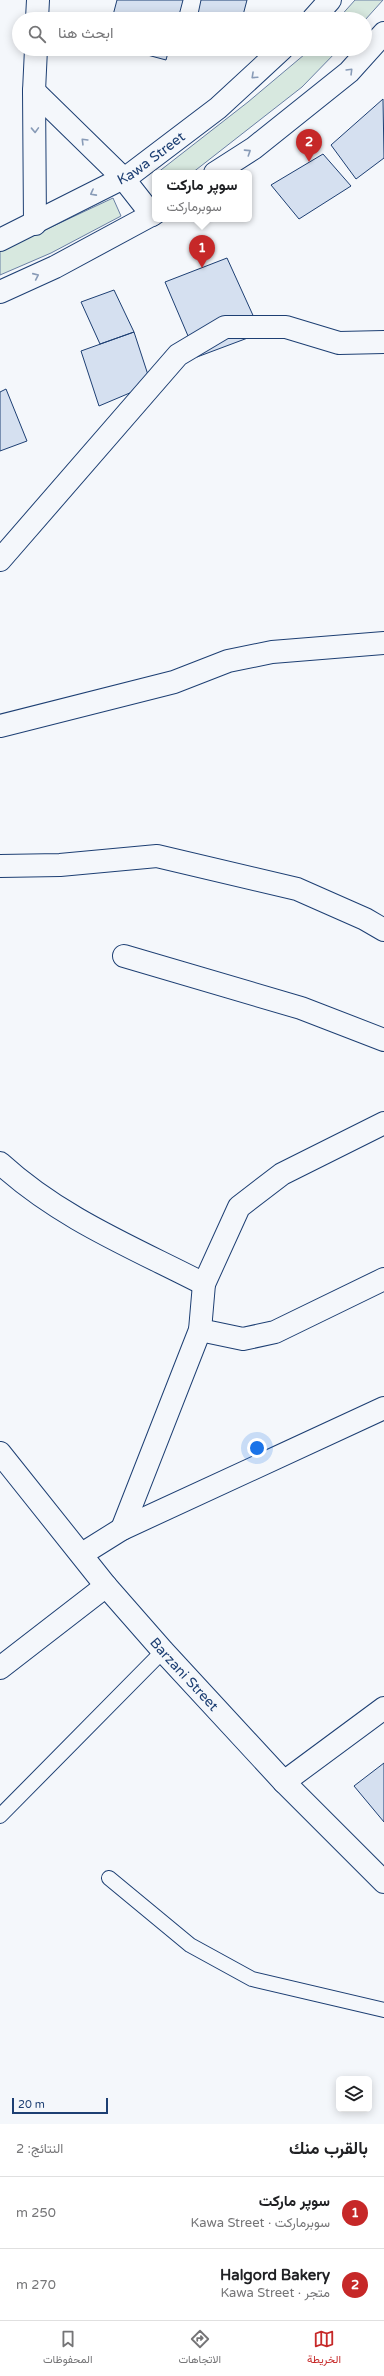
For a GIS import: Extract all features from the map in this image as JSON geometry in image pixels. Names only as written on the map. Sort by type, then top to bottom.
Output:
[{"type":"street","points":[[37,12],[38,0]]},
{"type":"street","points":[[319,12],[330,0]]},
{"type":"street","points":[[372,46],[384,33]]},
{"type":"street","points":[[35,224],[34,91],[36,56]]},
{"type":"street","name":"Kawa Street","points":[[0,240],[35,224],[131,174],[218,108],[274,56]]},
{"type":"street","points":[[221,170],[254,148],[349,72],[363,56]]},
{"type":"street","points":[[34,91],[122,178],[152,213]]},
{"type":"street","points":[[0,292],[55,267],[152,215]]},
{"type":"street","points":[[0,560],[178,354],[225,327],[286,327],[339,343],[384,342]]},
{"type":"street","points":[[0,726],[174,682],[228,661],[272,652],[384,643]]},
{"type":"street","points":[[0,866],[60,865],[157,856],[297,889],[366,919],[384,930]]},
{"type":"street","points":[[124,956],[301,1008],[384,1040]]},
{"type":"street","points":[[122,1529],[200,1330],[204,1284],[239,1208],[282,1174],[384,1123]]},
{"type":"street","points":[[0,1163],[26,1186],[64,1213],[204,1284]]},
{"type":"street","points":[[200,1330],[243,1340],[275,1332],[384,1278]]},
{"type":"street","points":[[82,1554],[122,1529],[384,1408]]},
{"type":"street","name":"Barzani Street","points":[[0,1453],[106,1586],[163,1651],[284,1782],[384,1882]]},
{"type":"street","points":[[0,1668],[106,1586]]},
{"type":"street","points":[[284,1782],[384,1708]]},
{"type":"lane","points":[[0,1816],[163,1651]]},
{"type":"lane","points":[[109,1878],[190,1946],[252,1979],[384,2010]]},
{"type":"shaded area","points":[[355,0],[383,0],[372,12],[344,12]]},
{"type":"shaded area","points":[[303,56],[332,56],[302,87],[196,170],[161,170],[248,102]]},
{"type":"shaded area","points":[[113,198],[121,216],[51,253],[0,275],[0,251]]},
{"type":"building","points":[[117,0],[183,0],[180,12],[114,12]]},
{"type":"building","points":[[201,0],[247,0],[244,12],[198,12]]},
{"type":"building","points":[[151,56],[167,56],[166,60]]},
{"type":"building","points":[[383,99],[384,158],[356,179],[331,145]]},
{"type":"building","points":[[323,154],[351,186],[299,219],[271,185]]},
{"type":"building","points":[[227,258],[261,333],[197,357],[165,282]]},
{"type":"building","points":[[114,290],[134,332],[100,344],[81,302]]},
{"type":"building","points":[[134,332],[151,384],[99,406],[81,351]]},
{"type":"building","points":[[6,389],[27,441],[0,451],[0,392]]},
{"type":"building","points":[[384,1763],[384,1822],[354,1786]]},
{"type":"place","name":"Halgord Bakery","points":[[309,162]]},
{"type":"place","name":"سوپر مارکت","points":[[202,268]]}]
